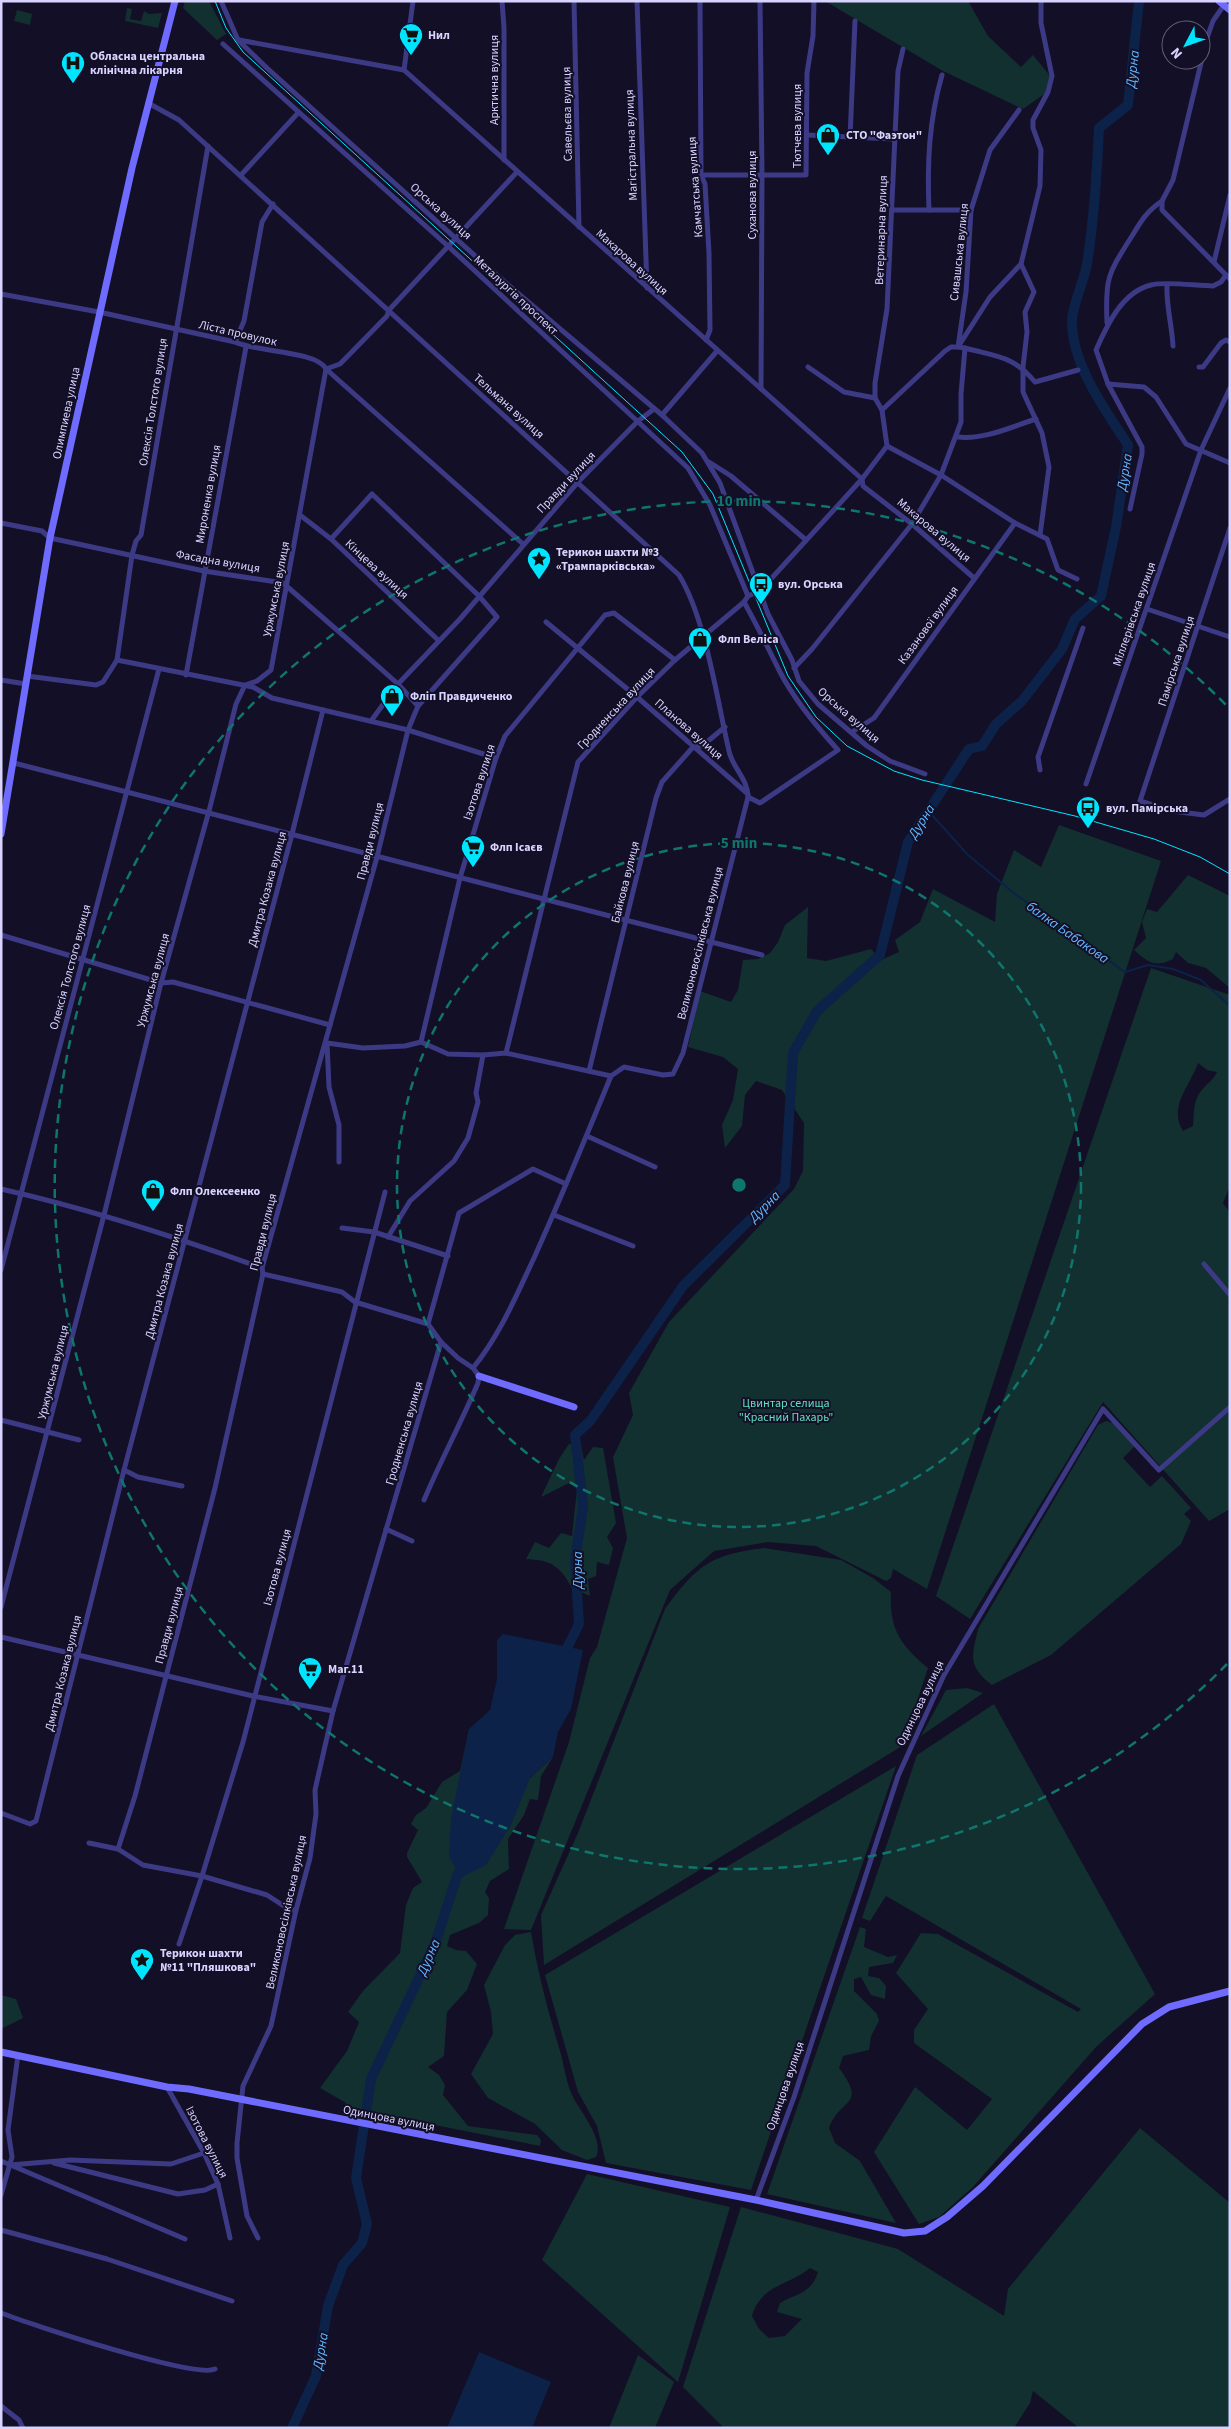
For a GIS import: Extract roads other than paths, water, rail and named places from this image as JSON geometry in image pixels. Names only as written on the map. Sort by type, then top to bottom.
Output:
[{"type":"main road","name":"Олимпиева улица","points":[[1,834],[50,538],[99,312],[148,104],[175,1]]},
{"type":"main road","points":[[479,1376],[574,1406]]},
{"type":"main road","name":"Одинцова вулиця","points":[[1,2052],[167,2087],[241,2099],[756,2200],[904,2233],[925,2231],[947,2217],[983,2186],[1142,2024],[1169,2007],[1230,1991]]},
{"type":"street","name":"Орська вулиця","points":[[220,1],[238,40],[338,134],[493,272],[662,415],[709,462],[731,476],[806,540]]},
{"type":"street","points":[[238,40],[404,70],[413,1]]},
{"type":"street","name":"Арктична вулиця","points":[[502,1],[504,28],[504,160]]},
{"type":"street","name":"Савельєва вулиця","points":[[574,1],[579,227]]},
{"type":"street","name":"Магістральна вулиця","points":[[637,1],[647,288]]},
{"type":"street","name":"Камчатська вулиця","points":[[700,1],[701,174],[705,184],[709,253],[710,330],[706,340]]},
{"type":"street","name":"Суханова вулиця","points":[[760,1],[762,175],[761,389]]},
{"type":"street","name":"Тютчева вулиця","points":[[701,174],[806,176],[807,73],[813,36],[814,1]]},
{"type":"street","points":[[958,347],[990,297],[1021,264],[1040,186],[1041,150],[1033,128],[1033,120],[1048,92],[1052,76],[1041,23],[1041,1]]},
{"type":"street","points":[[1107,323],[1107,284],[1113,263],[1142,217],[1162,201],[1173,180],[1207,38],[1213,21],[1224,5]]},
{"type":"street","points":[[850,138],[855,21]]},
{"type":"street","name":"Металургів проспект","points":[[224,44],[298,113],[449,247],[688,468],[700,485],[748,596]]},
{"type":"street","name":"Ветеринарна вулиця","points":[[875,398],[875,383],[887,310],[898,72],[903,49]]},
{"type":"street","name":"Макарова вулиця","points":[[404,70],[862,480],[863,486],[912,524],[974,578]]},
{"type":"street","points":[[929,210],[927,159],[934,103],[942,75]]},
{"type":"street","name":"Тельмана вулиця","points":[[148,104],[179,120],[679,575],[694,607],[725,727],[729,753],[746,785],[748,795]]},
{"type":"street","name":"Сивашська вулиця","points":[[958,347],[966,292],[972,210],[990,150],[1019,110]]},
{"type":"street","points":[[241,175],[298,113]]},
{"type":"street","points":[[807,135],[894,139]]},
{"type":"street","name":"Олексія Толстого вулиця","points":[[117,660],[132,555],[140,535],[208,146]]},
{"type":"street","points":[[326,369],[340,364],[388,316],[389,310],[517,172]]},
{"type":"street","points":[[1214,262],[1230,195]]},
{"type":"street","points":[[1130,509],[1142,447],[1108,384],[1096,350],[1107,323],[1129,297],[1138,290],[1152,284],[1213,286],[1228,277],[1162,210],[1162,201]]},
{"type":"street","points":[[235,342],[244,321],[262,222],[273,204]]},
{"type":"street","points":[[892,210],[972,210]]},
{"type":"street","points":[[1021,264],[1034,292],[1025,312],[1027,332],[1022,367],[1023,392],[1046,446],[1049,467],[1040,535]]},
{"type":"street","points":[[1167,285],[1166,303],[1172,325],[1173,346]]},
{"type":"street","name":"Ліста провулок","points":[[1,294],[99,312],[235,342],[246,347],[320,360],[326,369],[523,544]]},
{"type":"street","points":[[1199,366],[1203,368],[1220,343],[1226,340],[1230,342]]},
{"type":"street","name":"Мироненка вулиця","points":[[186,675],[246,347]]},
{"type":"street","points":[[882,410],[945,350],[958,347],[1013,360],[1035,382],[1078,370]]},
{"type":"street","points":[[794,668],[812,649],[912,524],[941,475],[958,437],[962,422],[961,394],[965,348]]},
{"type":"street","points":[[662,415],[717,351]]},
{"type":"street","points":[[748,596],[760,591],[862,480],[887,446],[882,410],[875,398],[844,392],[808,367]]},
{"type":"street","name":"Уржумська вулиця","points":[[1,1607],[104,1215],[161,983],[209,811],[236,704],[245,685],[257,681],[271,670],[326,369]]},
{"type":"street","points":[[1108,384],[1144,387],[1156,397],[1180,438],[1186,444],[1230,464]]},
{"type":"street","name":"Міллерівська вулиця","points":[[1086,784],[1200,450],[1230,388]]},
{"type":"street","name":"Правди вулиця","points":[[371,721],[398,684],[460,619],[578,482],[638,421],[654,409]]},
{"type":"street","points":[[958,437],[968,438],[986,435],[1036,419]]},
{"type":"street","points":[[887,446],[941,475],[1014,523],[1047,539],[1058,570],[1076,579]]},
{"type":"street","name":"Орська вулиця","points":[[709,462],[732,514],[768,614],[792,660],[799,681],[807,692],[835,720],[867,746],[890,761],[925,774]]},
{"type":"street","points":[[331,539],[372,494],[479,596]]},
{"type":"street","name":"Кінцева вулиця","points":[[300,515],[331,539],[438,640]]},
{"type":"street","name":"Фасадна вулиця","points":[[1,523],[42,532],[50,538],[204,571],[283,583],[398,684],[418,706]]},
{"type":"street","name":"Казанової вулиця","points":[[852,732],[874,718],[1014,523]]},
{"type":"street","name":"Памірська вулиця","points":[[1230,528],[1140,801],[1172,811],[1204,815],[1230,799]]},
{"type":"street","name":"Правди вулиця","points":[[118,1849],[135,1796],[215,1488],[262,1271],[378,857],[408,730],[418,706],[497,617],[479,596]]},
{"type":"street","name":"Гродненська вулиця","points":[[506,1053],[578,762],[637,697],[675,660],[744,602],[748,596]]},
{"type":"street","points":[[744,602],[785,680],[810,718],[838,750],[760,803],[748,795]]},
{"type":"street","points":[[1147,609],[1230,637]]},
{"type":"street","name":"Ізотова вулиця","points":[[421,1042],[460,878],[496,758],[505,736],[605,615],[614,612],[675,660]]},
{"type":"street","name":"Планова вулиця","points":[[546,622],[637,697],[748,795]]},
{"type":"street","points":[[1040,770],[1038,757],[1083,628]]},
{"type":"street","points":[[1,680],[96,685],[103,682],[117,660],[253,687],[272,698],[408,730],[496,758]]},
{"type":"street","name":"Олексія Толстого вулиця","points":[[1,1270],[159,669]]},
{"type":"street","name":"Дмитра Козака вулиця","points":[[1,1813],[30,1824],[36,1821],[124,1470],[323,710]]},
{"type":"street","name":"Байкова вулиця","points":[[589,1071],[656,798],[662,782],[694,746],[702,746],[725,727]]},
{"type":"street","points":[[14,762],[209,811],[626,922],[762,955]]},
{"type":"street","name":"Великоновосілківська вулиця","points":[[612,1076],[624,1066],[663,1075],[673,1074],[683,1053],[709,942],[748,795]]},
{"type":"street","points":[[1,935],[161,983],[173,982],[330,1025]]},
{"type":"street","points":[[339,1162],[339,1125],[329,1087],[327,1043],[363,1048],[405,1046],[421,1042],[448,1054],[483,1055],[506,1053],[612,1076],[554,1215],[497,1335],[473,1368]]},
{"type":"street","points":[[388,1237],[410,1201],[454,1161],[468,1138],[478,1102],[476,1093],[483,1055]]},
{"type":"street","points":[[587,1136],[655,1166]]},
{"type":"street","points":[[428,1324],[459,1213],[533,1169],[566,1184]]},
{"type":"street","points":[[1,1188],[104,1215],[185,1240],[262,1271],[342,1292],[355,1302],[428,1324],[441,1342],[458,1358],[473,1368],[479,1376],[458,1432],[445,1451],[424,1500]]},
{"type":"street","name":"Ізотова вулиця","points":[[179,1944],[243,1742],[253,1696],[385,1192]]},
{"type":"street","points":[[554,1215],[634,1246]]},
{"type":"street","points":[[342,1228],[374,1232],[448,1256]]},
{"type":"street","points":[[1204,1264],[1230,1296]]},
{"type":"street","name":"Гродненська вулиця","points":[[386,1529],[441,1342]]},
{"type":"street","name":"Одинцова вулиця","points":[[756,2200],[794,2098],[898,1776],[944,1675],[1103,1409],[1159,1470],[1230,1407]]},
{"type":"street","points":[[1,1420],[79,1440]]},
{"type":"street","points":[[124,1470],[138,1477],[182,1486]]},
{"type":"street","points":[[386,1529],[412,1541]]},
{"type":"street","name":"Великоновосілківська вулиця","points":[[258,2238],[247,2216],[237,2158],[243,2086],[271,2026],[296,1910],[310,1858],[316,1814],[315,1790],[333,1711],[386,1529]]},
{"type":"street","points":[[1,1637],[253,1696],[333,1711]]},
{"type":"street","points":[[89,1843],[118,1849],[142,1865],[202,1876],[267,1896],[290,1910],[296,1910]]},
{"type":"street","points":[[1,2195],[12,2157],[8,2130],[18,2055]]},
{"type":"street","name":"Ізотова вулиця","points":[[167,2087],[204,2153],[218,2184],[230,2238]]},
{"type":"street","points":[[10,2165],[47,2161],[171,2164],[204,2153]]},
{"type":"street","points":[[1,2161],[185,2239]]},
{"type":"street","points":[[47,2161],[178,2194],[205,2190],[218,2184]]},
{"type":"street","points":[[91,2173],[95,2161]]},
{"type":"street","points":[[1,2230],[107,2259],[232,2301]]},
{"type":"street","points":[[1,2314],[42,2329],[174,2366],[205,2372],[214,2369]]},
{"type":"street","points":[[1,2406],[18,2420],[23,2428]]},
{"type":"water","points":[[503,1634],[583,1650],[571,1709],[558,1732],[553,1757],[530,1778],[511,1825],[486,1865],[460,1878],[449,1856],[451,1819],[469,1729],[490,1710],[497,1679],[497,1640]]},
{"type":"water","points":[[479,2352],[551,2382],[532,2428],[447,2428]]},
{"type":"waterway","name":"Дурна","points":[[562,1658],[579,1624],[575,1561],[583,1506],[575,1435],[591,1420],[683,1286],[785,1185],[793,1053],[817,1011],[880,955],[908,842],[969,749],[982,746],[996,724],[1022,701],[1062,649],[1075,619],[1101,596],[1116,527],[1128,445],[1084,371],[1078,355],[1072,322],[1089,247],[1095,196],[1099,128],[1128,105],[1139,1]]},
{"type":"waterway","name":"балка Бабакова","points":[[930,807],[932,815],[968,855],[1015,894],[1125,972],[1148,965],[1173,969],[1201,980],[1230,1006]]},
{"type":"waterway","name":"Дурна","points":[[292,2428],[316,2376],[328,2306],[343,2265],[362,2243],[367,2224],[356,2178],[371,2079],[435,1944],[457,1876],[464,1862]]},
{"type":"tram line","points":[[215,1],[226,28],[243,52],[682,452],[713,494],[788,676],[816,717],[847,746],[894,771],[922,780],[1075,816],[1154,839],[1200,857],[1230,874]]},
{"type":"place","name":"Нил","points":[[411,56]]},
{"type":"place","name":"Обласна центральна клінічна лікарня","points":[[73,84]]},
{"type":"place","name":"СТО \"Фаэтон\"","points":[[828,156]]},
{"type":"place","name":"Терикон шахти №3 «Трампарківська»","points":[[539,580]]},
{"type":"place","name":"вул. Орська","points":[[761,605]]},
{"type":"place","name":"Флп Веліса","points":[[700,660]]},
{"type":"place","name":"Фліп Правдиченко","points":[[392,717]]},
{"type":"place","name":"вул. Памірська","points":[[1088,829]]},
{"type":"place","name":"Флп Ісаєв","points":[[473,868]]},
{"type":"place","name":"Флп Олексеенко","points":[[153,1212]]},
{"type":"place","name":"Маг.11","points":[[310,1690]]},
{"type":"place","name":"Терикон шахти №11 \"Пляшкова\"","points":[[142,1981]]},
{"type":"park label","name":"Цвинтар селища \"Красний Пахарь\"","points":[[786,1410]]}]
